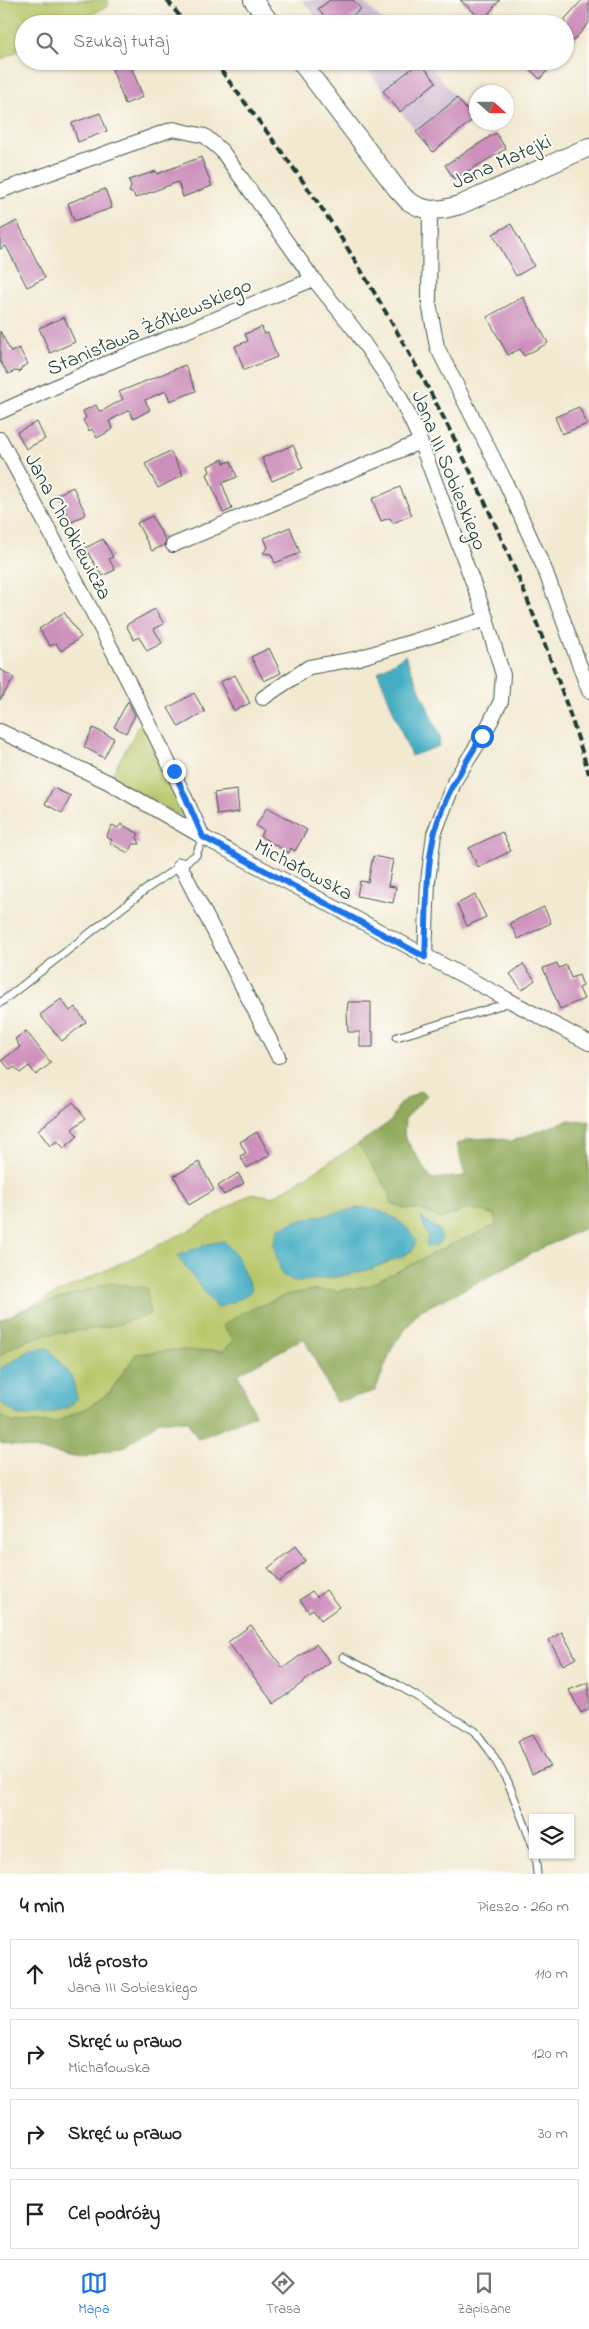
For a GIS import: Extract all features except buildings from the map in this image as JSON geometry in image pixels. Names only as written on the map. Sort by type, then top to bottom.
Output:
[{"type":"street","points":[[253,0],[264,15]]},
{"type":"street","points":[[307,70],[397,189],[408,201],[430,210],[429,304],[437,347],[505,481],[545,570],[589,691]]},
{"type":"street","name":"Jana III Sobieskiego","points":[[0,191],[173,129],[205,136],[222,151],[314,279],[354,329],[398,393],[420,442],[487,619],[503,675],[501,701],[455,780],[434,834],[428,881],[425,957]]},
{"type":"street","name":"Jana Matejki","points":[[430,210],[460,205],[589,147]]},
{"type":"street","name":"Stanisława Żółkiewskiego","points":[[0,412],[105,364],[314,279]]},
{"type":"street","name":"Jana Chodkiewicza","points":[[0,439],[104,631],[174,771],[203,837]]},
{"type":"street","points":[[173,545],[420,442]]},
{"type":"street","points":[[263,698],[309,667],[355,659],[487,619]]},
{"type":"street","name":"Michałowska","points":[[0,731],[108,782],[203,837],[589,1043]]},
{"type":"street","points":[[180,865],[278,1056]]},
{"type":"lane","points":[[0,1003],[149,887],[196,855],[203,837]]},
{"type":"lane","points":[[397,1037],[511,1002]]},
{"type":"lane","points":[[343,1657],[394,1683],[475,1731],[490,1751],[508,1782],[529,1836]]},
{"type":"lane","points":[[535,1859],[537,1874]]},
{"type":"shaded area","points":[[302,0],[361,0],[377,15],[314,15]]},
{"type":"shaded area","points":[[367,70],[433,70],[469,113],[469,123],[433,152]]},
{"type":"green space","points":[[0,0],[108,0],[108,6],[90,15],[15,15],[15,52],[0,60]]},
{"type":"green space","points":[[141,722],[189,820],[110,778]]},
{"type":"green space","points":[[420,1091],[427,1095],[405,1119],[404,1136],[431,1179],[465,1176],[457,1144],[469,1139],[496,1138],[512,1141],[569,1120],[589,1121],[589,1226],[419,1311],[393,1346],[375,1391],[336,1402],[304,1338],[238,1374],[255,1415],[198,1439],[187,1421],[159,1421],[126,1446],[80,1458],[0,1443],[0,1416],[14,1423],[53,1423],[89,1407],[110,1392],[136,1354],[174,1350],[223,1351],[234,1340],[223,1326],[240,1314],[286,1295],[314,1290],[337,1291],[368,1286],[448,1246],[496,1225],[496,1215],[468,1208],[442,1219],[419,1209],[406,1209],[391,1203],[390,1193],[358,1144],[391,1121],[400,1103]]},
{"type":"green space","points":[[358,1144],[390,1193],[406,1209],[419,1209],[442,1219],[468,1208],[496,1215],[497,1225],[448,1246],[368,1286],[337,1291],[314,1290],[286,1295],[240,1314],[235,1340],[223,1351],[174,1350],[136,1354],[110,1392],[89,1407],[53,1423],[14,1423],[0,1416],[0,1402],[46,1414],[72,1406],[72,1378],[48,1348],[31,1350],[0,1369],[0,1356],[11,1348],[36,1337],[106,1327],[150,1314],[109,1283],[18,1312],[190,1230],[252,1193],[273,1197]],"holes":[[[421,1219],[442,1239],[435,1247],[427,1245],[428,1236]]]},
{"type":"green space","points":[[109,1283],[147,1288],[150,1314],[106,1327],[36,1337],[11,1348],[0,1356],[0,1320],[18,1312]]},
{"type":"water","points":[[405,655],[440,737],[439,746],[411,756],[378,672]]},
{"type":"water","points":[[363,1207],[380,1211],[400,1222],[416,1240],[413,1250],[371,1269],[342,1276],[296,1282],[282,1275],[273,1245],[278,1229],[297,1221]]},
{"type":"water","points":[[421,1217],[439,1230],[442,1239],[435,1247],[426,1245],[428,1236]]},
{"type":"water","points":[[224,1241],[236,1255],[252,1290],[244,1297],[217,1308],[177,1256],[207,1244]]},
{"type":"water","points":[[48,1348],[72,1378],[77,1398],[66,1408],[59,1411],[42,1415],[19,1416],[0,1402],[0,1369],[31,1350]]},
{"type":"railway","points":[[167,0],[179,15]]},
{"type":"railway","points":[[221,70],[338,233],[377,297],[449,428],[482,495],[540,632],[589,774]]},
{"type":"route","points":[[174,771],[203,837],[425,957],[428,881],[434,834],[455,780],[482,736]]}]
